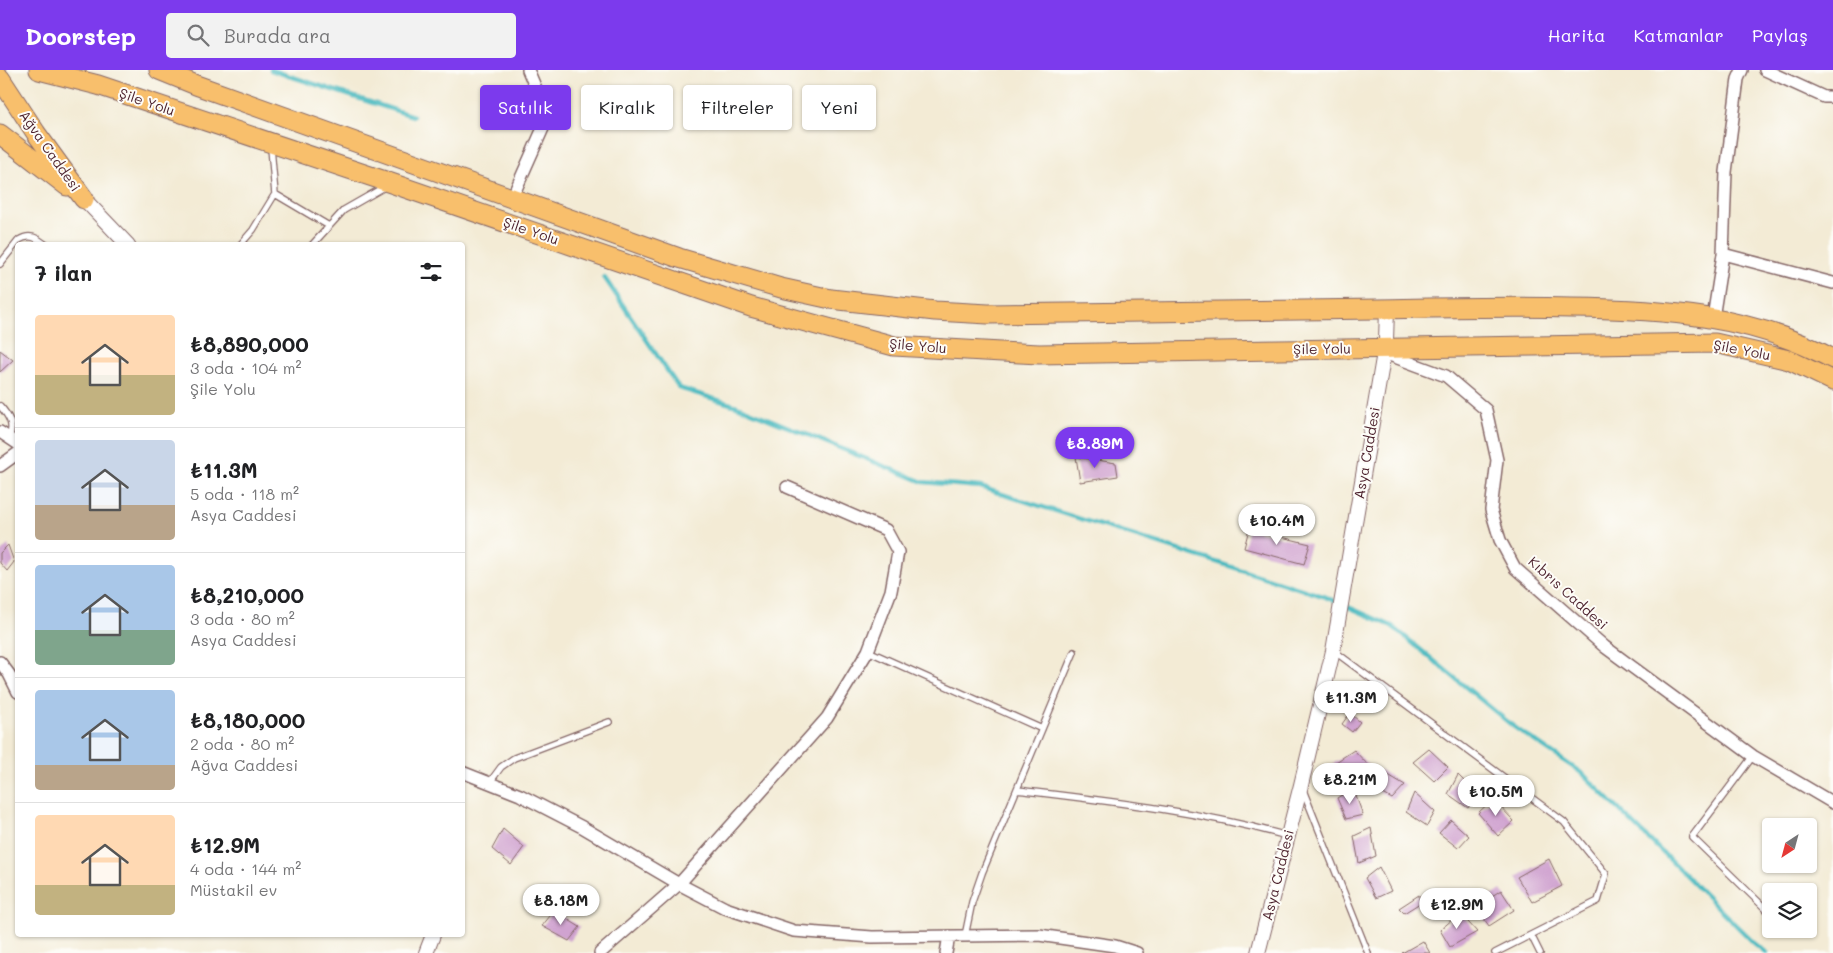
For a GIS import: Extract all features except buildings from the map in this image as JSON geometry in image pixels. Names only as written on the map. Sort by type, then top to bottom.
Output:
[{"type":"highway","name":"Şile Yolu","points":[[39,70],[98,85],[752,307],[894,346],[1039,354],[1384,350],[1715,343],[1789,360],[1833,381]]},
{"type":"highway","name":"Şile Yolu","points":[[159,70],[196,85],[679,258],[780,288],[831,299],[935,311],[988,314],[1526,307],[1630,309],[1714,318],[1776,334],[1833,359]]},
{"type":"highway","name":"Ağva Caddesi","points":[[0,78],[36,133],[84,199]]},
{"type":"highway","name":"Ağva Caddesi","points":[[0,134],[84,199]]},
{"type":"street","points":[[512,198],[548,117],[528,70]]},
{"type":"street","points":[[1714,318],[1723,254],[1726,172],[1738,79],[1742,70]]},
{"type":"street","points":[[1765,70],[1824,97],[1833,97]]},
{"type":"street","name":"Ağva Caddesi","points":[[84,199],[125,242]]},
{"type":"street","points":[[1723,254],[1833,283]]},
{"type":"street","name":"Asya Caddesi","points":[[1258,953],[1333,651],[1384,350],[1387,309]]},
{"type":"street","name":"Kıbrıs Caddesi","points":[[1384,350],[1446,376],[1486,410],[1497,460],[1491,510],[1500,540],[1515,568],[1605,647],[1753,756],[1833,803]]},
{"type":"street","points":[[0,466],[15,455]]},
{"type":"street","points":[[600,953],[679,884],[827,718],[868,651],[891,591],[898,552],[886,530],[787,487]]},
{"type":"street","points":[[0,662],[15,686]]},
{"type":"street","points":[[465,773],[490,782],[582,827],[679,884],[725,908],[794,931],[872,937],[1040,935],[1115,946],[1137,953]]},
{"type":"street","points":[[946,953],[949,936]]},
{"type":"street","points":[[426,953],[431,937]]},
{"type":"lane","points":[[243,242],[253,230],[275,194],[271,143]]},
{"type":"lane","points":[[315,242],[344,210],[391,183]]},
{"type":"lane","points":[[275,194],[329,226]]},
{"type":"lane","points":[[19,242],[22,238],[32,236],[42,242]]},
{"type":"lane","points":[[0,264],[15,246]]},
{"type":"lane","points":[[0,406],[10,420],[11,432],[9,438]]},
{"type":"lane","points":[[868,651],[1042,729]]},
{"type":"lane","points":[[1333,651],[1564,822],[1606,874],[1598,901],[1495,953]]},
{"type":"lane","points":[[965,936],[979,880],[1074,652]]},
{"type":"lane","points":[[490,782],[501,767],[514,758],[609,722]]},
{"type":"lane","points":[[1753,756],[1692,837],[1762,905]]},
{"type":"lane","points":[[1301,785],[1368,953]]},
{"type":"lane","points":[[1017,790],[1187,812],[1287,836]]},
{"type":"lane","points":[[1532,935],[1540,953]]},
{"type":"waterway","points":[[271,70],[413,116]]},
{"type":"waterway","points":[[604,277],[679,388],[737,406],[923,482],[980,487],[1323,596],[1392,626],[1514,727],[1583,774],[1754,943],[1767,953]]}]
